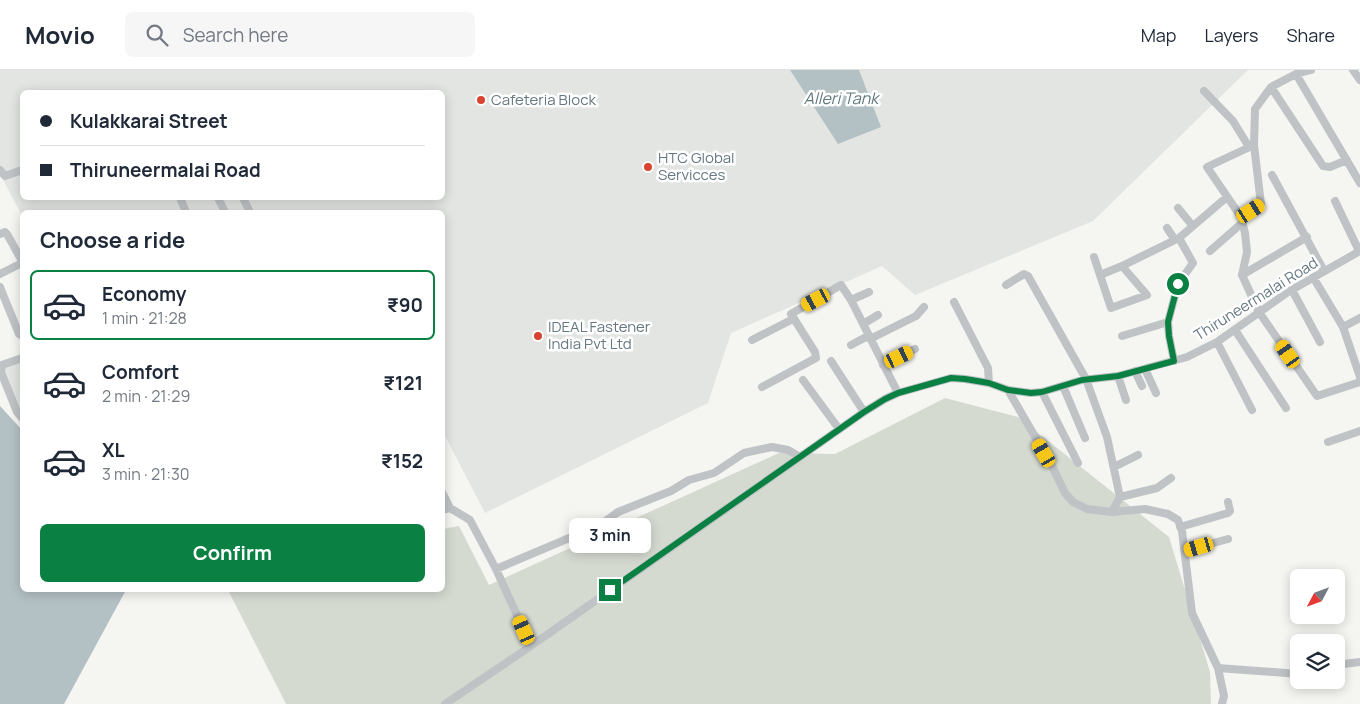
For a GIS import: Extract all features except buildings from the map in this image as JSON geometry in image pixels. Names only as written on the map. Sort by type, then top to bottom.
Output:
[{"type":"street","points":[[1210,251],[1261,204],[1251,146],[1255,109],[1271,87],[1296,74],[1310,70]]},
{"type":"street","points":[[1353,70],[1360,80]]},
{"type":"street","points":[[1296,74],[1360,183]]},
{"type":"street","points":[[1271,87],[1323,166],[1330,167],[1346,160]]},
{"type":"street","points":[[1204,92],[1233,121],[1251,146]]},
{"type":"street","points":[[1251,146],[1207,166],[1242,220],[1247,252],[1242,275],[1259,312],[1317,396],[1360,382]]},
{"type":"street","points":[[0,170],[6,176],[20,171]]},
{"type":"street","points":[[1272,175],[1307,236],[1324,271]]},
{"type":"street","points":[[1100,275],[1177,239],[1227,197]]},
{"type":"street","points":[[1334,201],[1360,251]]},
{"type":"street","points":[[1178,208],[1192,225]]},
{"type":"street","points":[[1167,228],[1193,262],[1178,284],[1168,322],[1174,361]]},
{"type":"street","points":[[0,234],[3,232],[7,234],[20,258]]},
{"type":"street","points":[[1242,275],[1307,236]]},
{"type":"street","name":"Thiruneermalai Road","points":[[445,704],[885,399],[898,393],[951,378],[989,383],[1008,390],[1031,393],[1042,392],[1086,379],[1118,376],[1187,357],[1217,342],[1292,290],[1360,251]]},
{"type":"street","points":[[1094,257],[1112,308],[1147,295],[1122,266]]},
{"type":"street","points":[[0,274],[20,263]]},
{"type":"street","points":[[1006,285],[1024,274],[1028,276],[1086,379],[1107,437],[1120,497],[1112,512]]},
{"type":"street","points":[[1313,277],[1343,328],[1360,376]]},
{"type":"street","points":[[762,387],[816,358],[815,352],[792,313],[840,286],[844,287],[898,393]]},
{"type":"street","points":[[0,287],[20,335]]},
{"type":"street","points":[[1292,290],[1320,342]]},
{"type":"street","points":[[851,300],[869,292]]},
{"type":"street","points":[[954,302],[988,368],[989,383]]},
{"type":"street","points":[[851,345],[916,316],[924,307]]},
{"type":"street","points":[[863,324],[878,315]]},
{"type":"street","points":[[1343,328],[1360,318]]},
{"type":"street","points":[[752,340],[794,319]]},
{"type":"street","points":[[1122,336],[1168,322]]},
{"type":"street","points":[[1235,330],[1286,408]]},
{"type":"street","points":[[1217,342],[1252,410]]},
{"type":"street","points":[[883,365],[915,349]]},
{"type":"street","points":[[20,359],[2,365],[2,372],[20,416]]},
{"type":"street","points":[[831,361],[864,412]]},
{"type":"street","points":[[1145,369],[1156,393]]},
{"type":"street","points":[[1135,371],[1142,386]]},
{"type":"street","points":[[1118,376],[1126,400]]},
{"type":"street","points":[[803,380],[839,430]]},
{"type":"street","points":[[1063,386],[1085,438]]},
{"type":"street","points":[[1008,390],[1052,466],[1065,493],[1073,502],[1087,509],[1112,512],[1145,509],[1173,516],[1178,520],[1185,551],[1192,613],[1218,668],[1224,696],[1222,704]]},
{"type":"street","points":[[1042,392],[1078,464]]},
{"type":"street","points":[[1328,442],[1360,432]]},
{"type":"street","points":[[496,569],[600,525],[618,512],[671,491],[689,480],[714,473],[744,453],[772,447],[788,450],[800,457]]},
{"type":"street","points":[[1114,468],[1138,455]]},
{"type":"street","points":[[1120,497],[1157,488],[1170,478]]},
{"type":"street","points":[[1180,527],[1228,513],[1230,511],[1228,502]]},
{"type":"street","points":[[446,509],[470,520],[496,569],[531,646]]},
{"type":"street","points":[[1185,551],[1228,538]]},
{"type":"street","points":[[1345,664],[1360,662]]},
{"type":"street","points":[[1218,668],[1290,673]]},
{"type":"shaded area","points":[[0,70],[1248,70],[1093,221],[915,295],[882,266],[731,333],[708,403],[485,513],[445,436],[445,210],[20,210],[20,212],[0,174]]},
{"type":"shaded area","points":[[20,359],[20,412],[17,409],[0,369]]},
{"type":"shaded area","points":[[945,398],[1018,417],[1169,537],[1210,672],[1211,704],[286,704],[229,592],[445,592],[445,529],[459,526],[489,585],[779,453],[835,454]]},
{"type":"water","name":"Alleri Tank","points":[[790,70],[859,70],[881,127],[838,144]]},
{"type":"water","points":[[0,406],[20,428],[20,592],[125,592],[64,704],[0,704]]},
{"type":"place","name":"Cafeteria Block","points":[[481,100]]},
{"type":"place","name":"HTC Global Servicces","points":[[648,167]]},
{"type":"place","name":"IDEAL Fastener India Pvt Ltd","points":[[538,336]]},
{"type":"route","points":[[610,590],[864,412],[898,393],[951,378],[989,383],[1008,390],[1031,393],[1042,392],[1082,380],[1118,376],[1174,361],[1168,322],[1178,284]]}]
